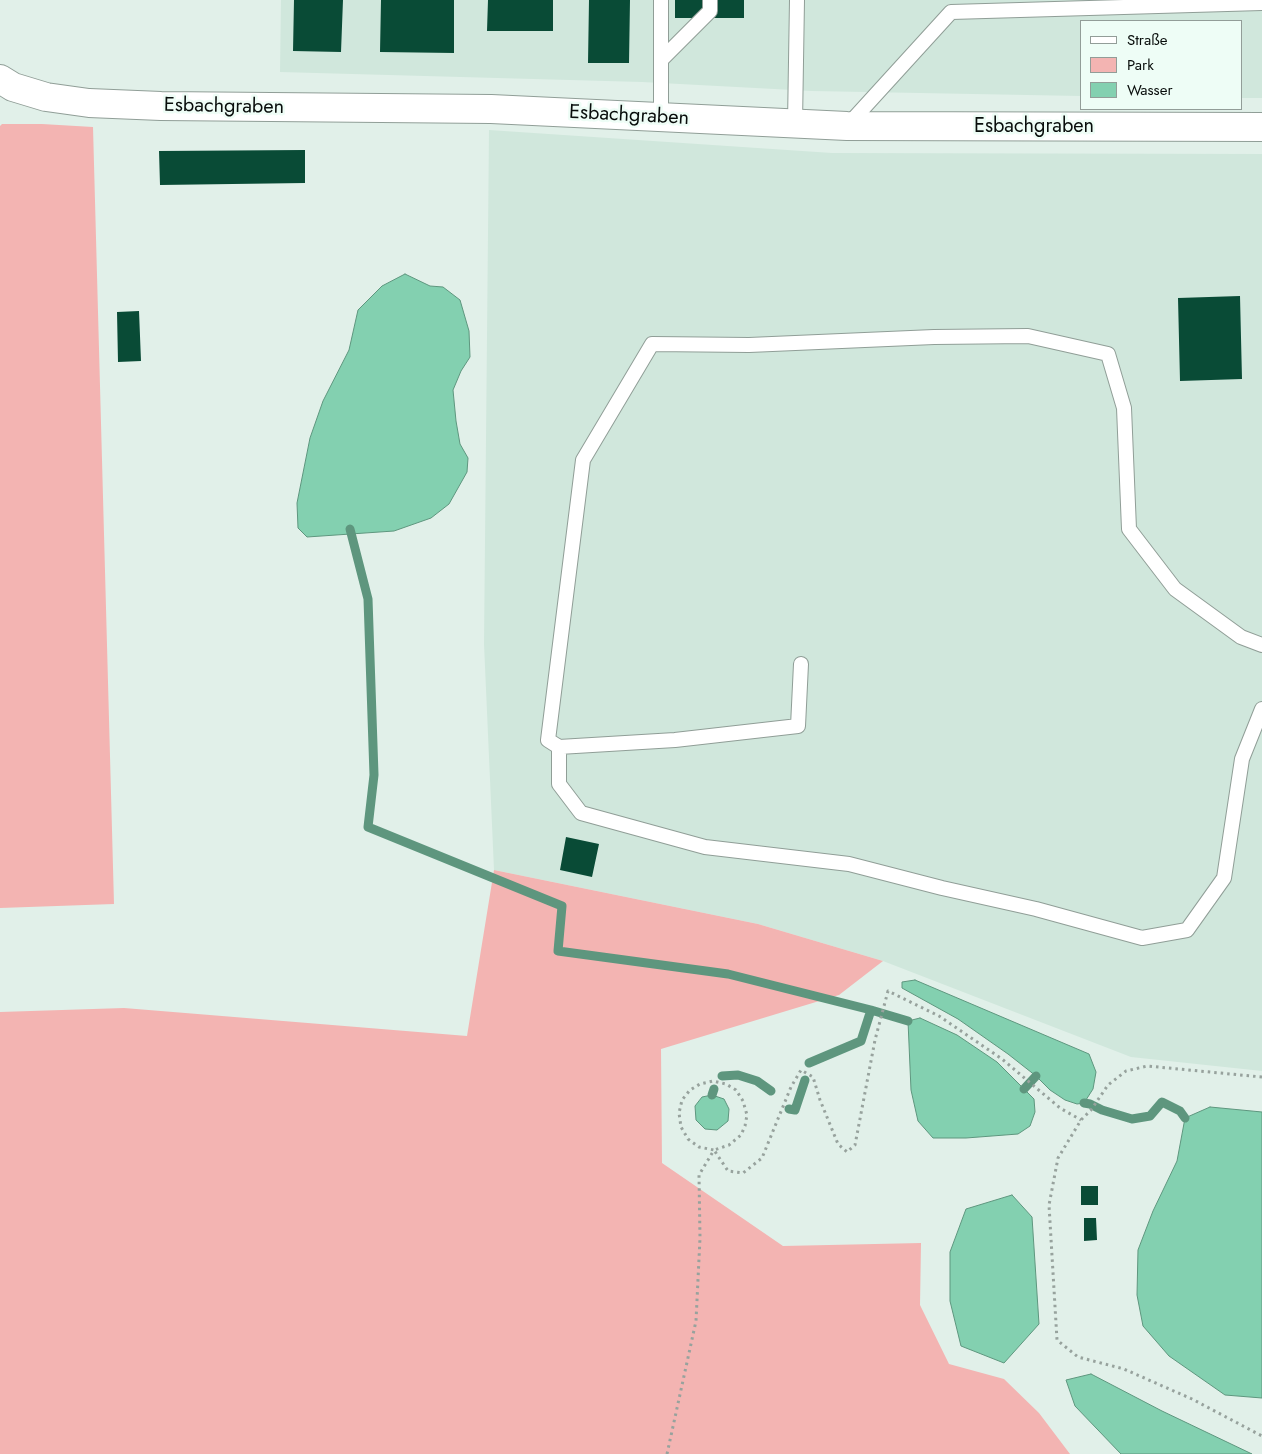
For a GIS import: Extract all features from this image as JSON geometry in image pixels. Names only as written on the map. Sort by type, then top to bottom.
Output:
[{"type":"street","name":"Esbachgraben","points":[[0,79],[14,87],[46,97],[89,103],[162,106],[491,109],[847,126],[1262,127]]},
{"type":"lane","points":[[661,0],[661,118]]},
{"type":"lane","points":[[661,60],[710,11],[710,0]]},
{"type":"lane","points":[[795,123],[797,0]]},
{"type":"lane","points":[[847,126],[951,12],[1073,4],[1255,2]]},
{"type":"lane","points":[[801,664],[798,726],[675,740],[559,747],[548,740],[583,460],[652,344],[749,345],[934,337],[1028,336],[1108,354],[1124,408],[1129,530],[1175,589],[1241,637],[1262,646]]},
{"type":"lane","points":[[559,747],[559,784],[581,813],[706,847],[849,864],[1142,938],[1187,930],[1224,878],[1242,759],[1262,709]]},
{"type":"path","points":[[667,1454],[696,1321],[700,1238],[700,1175],[714,1150],[729,1145],[741,1135],[747,1115],[743,1101],[736,1090],[726,1084],[713,1081],[700,1084],[690,1090],[682,1100],[679,1113],[680,1127],[688,1139],[699,1147],[714,1150],[728,1171],[742,1173],[762,1158],[791,1087],[801,1070],[813,1077],[838,1144],[847,1152],[855,1145],[875,1040],[888,992],[947,1021],[1002,1059],[1060,1108],[1081,1120]]},
{"type":"path","points":[[1262,1077],[1146,1066],[1126,1071],[1108,1085],[1092,1110],[1081,1120],[1058,1158],[1049,1205],[1057,1340],[1078,1357],[1124,1369],[1192,1399],[1262,1436]]},
{"type":"shaded area","points":[[281,0],[1262,0],[1262,98],[1242,98],[1242,20],[1080,20],[1080,96],[812,91],[642,82],[280,72]]},
{"type":"shaded area","points":[[489,130],[832,153],[1262,154],[1262,1071],[1131,1057],[883,961],[758,924],[494,870],[484,644]]},
{"type":"green space","points":[[2,124],[93,127],[114,904],[0,908],[0,126]]},
{"type":"green space","points":[[494,870],[758,924],[883,961],[839,995],[661,1049],[662,1163],[783,1246],[921,1243],[920,1305],[949,1364],[1004,1379],[1039,1413],[1070,1454],[0,1454],[0,1012],[124,1008],[467,1036]]},
{"type":"water","points":[[405,274],[430,286],[443,287],[460,300],[469,331],[470,357],[461,371],[453,390],[460,444],[468,458],[467,472],[449,504],[431,518],[394,531],[307,537],[298,528],[297,503],[310,438],[323,401],[349,350],[358,310],[382,286]]},
{"type":"water","points":[[915,980],[1089,1054],[1096,1072],[1093,1089],[1084,1103],[1077,1104],[1065,1100],[1050,1090],[1036,1076],[1008,1054],[958,1019],[902,988],[902,982]]},
{"type":"water","points":[[920,1018],[957,1035],[997,1062],[1034,1099],[1035,1112],[1030,1126],[1018,1134],[966,1138],[933,1138],[918,1121],[911,1090],[908,1021]]},
{"type":"water","points":[[712,1095],[724,1099],[729,1109],[728,1121],[717,1130],[705,1129],[696,1120],[695,1106],[702,1097]]},
{"type":"water","points":[[1210,1107],[1262,1112],[1262,1398],[1225,1395],[1169,1356],[1143,1326],[1137,1295],[1138,1250],[1153,1211],[1177,1161],[1185,1118]]},
{"type":"water","points":[[1012,1195],[1032,1217],[1039,1324],[1004,1363],[961,1346],[950,1301],[950,1252],[966,1209]]},
{"type":"water","points":[[1091,1374],[1162,1411],[1252,1454],[1121,1454],[1075,1406],[1066,1380]]},
{"type":"building","points":[[294,0],[343,0],[341,52],[293,51]]},
{"type":"building","points":[[381,0],[454,0],[454,53],[380,52]]},
{"type":"building","points":[[488,0],[553,0],[553,31],[487,31]]},
{"type":"building","points":[[589,0],[630,0],[629,63],[588,63]]},
{"type":"building","points":[[675,0],[744,0],[744,18],[675,18]]},
{"type":"building","points":[[305,150],[305,183],[160,185],[159,151]]},
{"type":"building","points":[[1240,296],[1242,379],[1180,381],[1178,298]]},
{"type":"building","points":[[139,311],[141,361],[118,362],[117,312]]},
{"type":"building","points":[[566,837],[599,844],[592,877],[560,870]]},
{"type":"building","points":[[1081,1186],[1098,1186],[1098,1205],[1081,1205]]},
{"type":"building","points":[[1084,1218],[1096,1218],[1097,1240],[1084,1241]]},
{"type":"waterway","points":[[350,529],[368,599],[374,775],[368,827],[562,906],[558,951],[728,974],[871,1010]]},
{"type":"waterway","points":[[809,1063],[861,1041],[871,1010],[908,1021]]},
{"type":"waterway","points":[[722,1076],[738,1075],[757,1081],[771,1091]]},
{"type":"waterway","points":[[1024,1089],[1036,1076]]},
{"type":"waterway","points":[[789,1109],[795,1110],[805,1080]]},
{"type":"waterway","points":[[712,1095],[714,1089]]},
{"type":"waterway","points":[[1084,1103],[1132,1119],[1150,1116],[1162,1102],[1180,1111],[1185,1118]]}]
